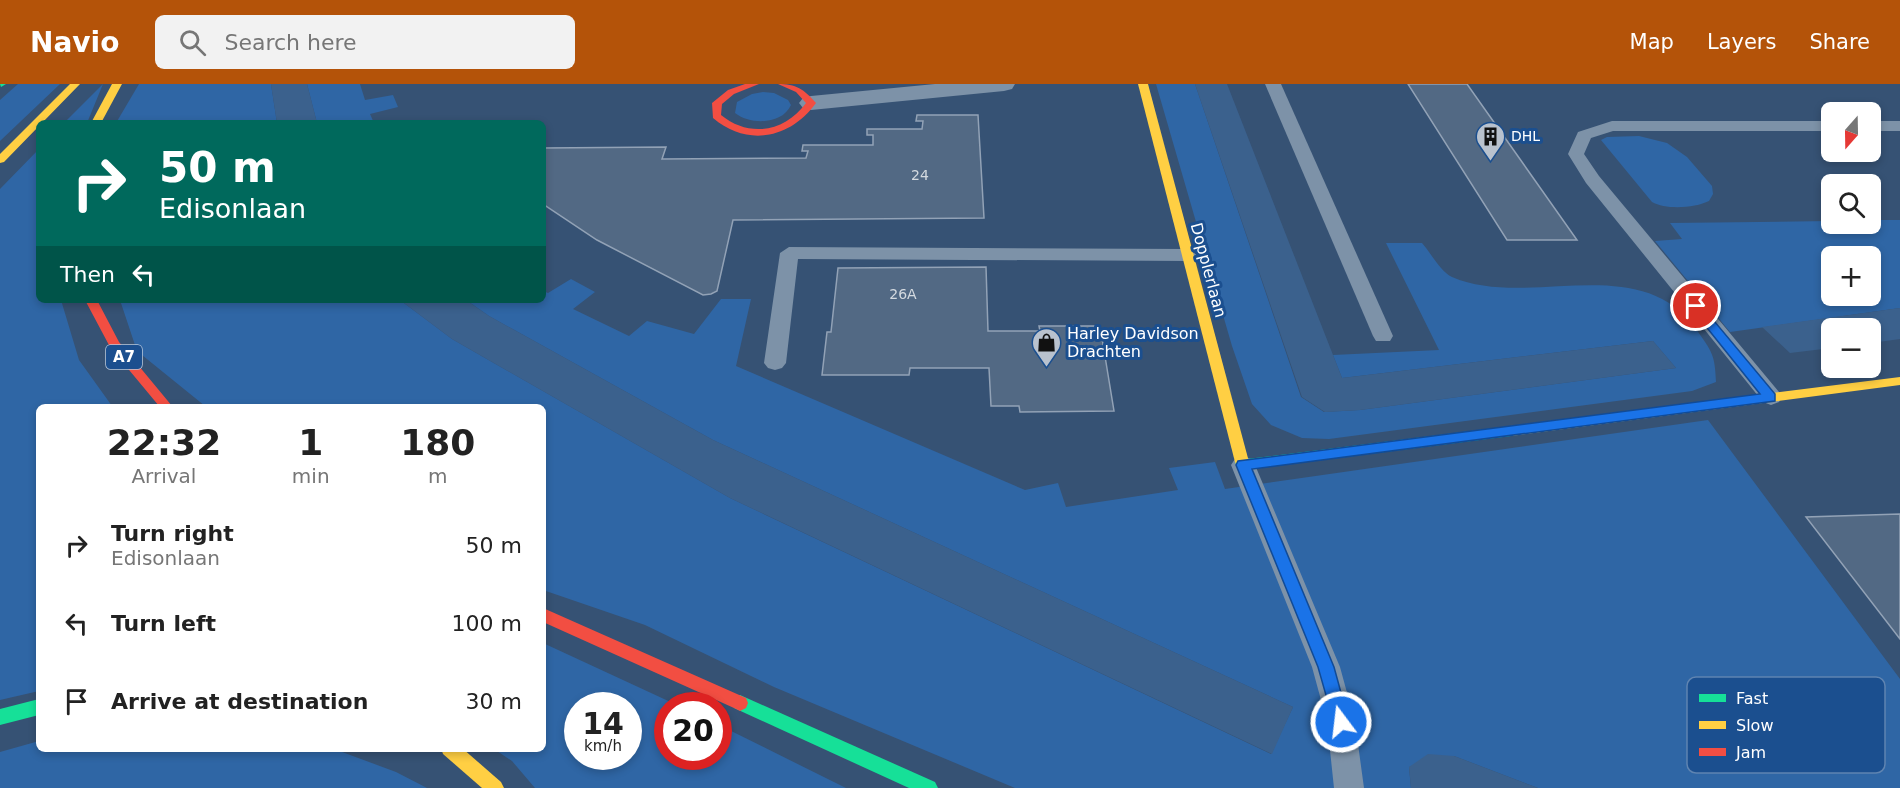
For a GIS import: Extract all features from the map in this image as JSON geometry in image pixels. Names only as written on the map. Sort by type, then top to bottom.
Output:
[{"type":"main road","points":[[39,120],[75,84]]},
{"type":"main road","points":[[98,120],[117,84]]},
{"type":"main road","points":[[754,84],[733,90],[721,97],[715,106],[715,115],[722,123],[751,132],[769,131],[800,120],[809,112],[811,103],[806,94],[797,88],[783,84]]},
{"type":"main road","name":"Dopplerlaan","points":[[1143,84],[1243,465]]},
{"type":"main road","points":[[0,160],[36,124]]},
{"type":"main road","name":"A7","points":[[93,303],[114,344],[164,404]]},
{"type":"main road","points":[[1243,465],[1900,381]]},
{"type":"main road","points":[[546,616],[929,788]]},
{"type":"main road","points":[[0,717],[36,707]]},
{"type":"main road","points":[[454,752],[495,788]]},
{"type":"street","points":[[811,103],[1004,84]]},
{"type":"lane","points":[[1273,84],[1383,336]]},
{"type":"lane","points":[[1770,397],[1592,179],[1576,154],[1584,135],[1612,126],[1821,126]]},
{"type":"lane","points":[[1881,126],[1900,126]]},
{"type":"lane","points":[[775,363],[789,253],[1188,255]]},
{"type":"lane","points":[[1243,465],[1326,667],[1341,722],[1349,788]]},
{"type":"shaded area","points":[[18,84],[60,84],[0,141],[0,100]]},
{"type":"shaded area","points":[[103,84],[88,120],[67,120]]},
{"type":"shaded area","points":[[139,84],[271,84],[277,120],[118,120]]},
{"type":"shaded area","points":[[271,84],[307,84],[316,120],[277,120]]},
{"type":"shaded area","points":[[307,84],[360,84],[365,100],[393,95],[398,107],[370,114],[373,120],[316,120]]},
{"type":"shaded area","points":[[1156,84],[1195,84],[1301,397],[1324,412],[1360,410],[1676,368],[1653,341],[1342,378],[1333,355],[1439,350],[1386,243],[1422,243],[1452,277],[1482,285],[1514,288],[1614,286],[1645,292],[1672,305],[1696,329],[1712,354],[1716,382],[1692,391],[1329,439],[1302,438],[1271,425],[1252,404],[1232,346]]},
{"type":"shaded area","points":[[1195,84],[1227,84],[1342,378],[1653,341],[1676,368],[1360,410],[1325,412],[1302,397]]},
{"type":"shaded area","points":[[774,93],[788,100],[791,105],[787,112],[765,121],[749,120],[735,113],[737,102],[752,94]]},
{"type":"shaded area","points":[[1639,136],[1667,143],[1687,157],[1712,186],[1713,194],[1709,201],[1680,207],[1658,205],[1652,202],[1601,140],[1607,137]]},
{"type":"shaded area","points":[[36,152],[36,303],[62,303],[79,360],[111,404],[36,404],[36,692],[0,700],[0,189]]},
{"type":"shaded area","points":[[1881,220],[1900,220],[1900,308],[1730,332],[1655,241],[1682,239],[1670,223],[1821,221],[1821,234],[1881,234]]},
{"type":"shaded area","points":[[571,279],[595,292],[573,309],[629,336],[647,321],[694,334],[721,299],[751,299],[736,366],[1025,490],[1058,483],[1066,507],[1178,490],[1169,468],[1215,462],[1225,489],[1708,420],[1900,679],[1900,788],[1538,788],[1454,756],[1409,767],[1411,788],[1015,788],[774,687],[645,625],[546,591],[546,404],[203,404],[137,351],[121,303],[404,303],[452,339],[730,498],[1271,754],[1293,707],[713,440],[489,316],[470,303],[546,303],[546,292]]},
{"type":"shaded area","points":[[404,303],[470,303],[489,316],[713,440],[1293,707],[1272,754],[730,498],[452,339]]},
{"type":"shaded area","points":[[1900,308],[1900,339],[1881,342],[1881,318],[1827,318]]},
{"type":"shaded area","points":[[1821,319],[1821,349],[1790,353],[1762,327]]},
{"type":"shaded area","points":[[546,644],[654,694],[654,770],[732,770],[732,731],[846,788],[535,788],[512,761],[498,752],[546,752]]},
{"type":"shaded area","points":[[36,742],[36,752],[342,752],[396,772],[427,788],[0,788],[0,752]]},
{"type":"shaded area","points":[[1428,754],[1454,756],[1538,788],[1411,788],[1409,767]]},
{"type":"building","name":"DHL","points":[[1408,84],[1467,84],[1577,240],[1507,240]]},
{"type":"building","points":[[917,115],[978,115],[984,218],[733,220],[717,291],[711,294],[703,295],[597,240],[546,206],[546,148],[666,147],[662,159],[806,158],[808,151],[802,151],[803,145],[873,145],[873,135],[867,135],[867,129],[922,129],[923,121],[916,121]]},
{"type":"building","points":[[986,267],[988,331],[1040,331],[1039,326],[1100,326],[1114,411],[1020,412],[1019,406],[991,406],[989,368],[910,368],[909,375],[822,375],[827,332],[831,332],[838,268]]},
{"type":"building","points":[[1900,514],[1900,639],[1806,517]]},
{"type":"traffic: fast","points":[[1242,462],[1243,465],[1511,431]]},
{"type":"traffic: fast","points":[[740,703],[929,788]]},
{"type":"traffic: fast","points":[[0,717],[36,708]]},
{"type":"traffic: slow","points":[[39,120],[75,84]]},
{"type":"traffic: slow","points":[[98,120],[117,84]]},
{"type":"traffic: slow","points":[[1143,84],[1242,462]]},
{"type":"traffic: slow","points":[[0,160],[36,124]]},
{"type":"traffic: slow","points":[[1511,431],[1900,381]]},
{"type":"traffic: slow","points":[[454,752],[495,788]]},
{"type":"traffic: jam","points":[[754,84],[731,92],[717,103],[716,116],[727,125],[753,133],[780,129],[803,114],[811,103],[799,90],[783,84]]},
{"type":"traffic: jam","points":[[93,303],[114,344],[164,404]]},
{"type":"traffic: jam","points":[[546,616],[740,703]]},
{"type":"place","name":"DHL","points":[[1490,162]]},
{"type":"place","name":"Harley Davidson Drachten","points":[[1046,368]]},
{"type":"route","points":[[1341,722],[1326,667],[1243,465],[1770,397],[1696,306]]}]
